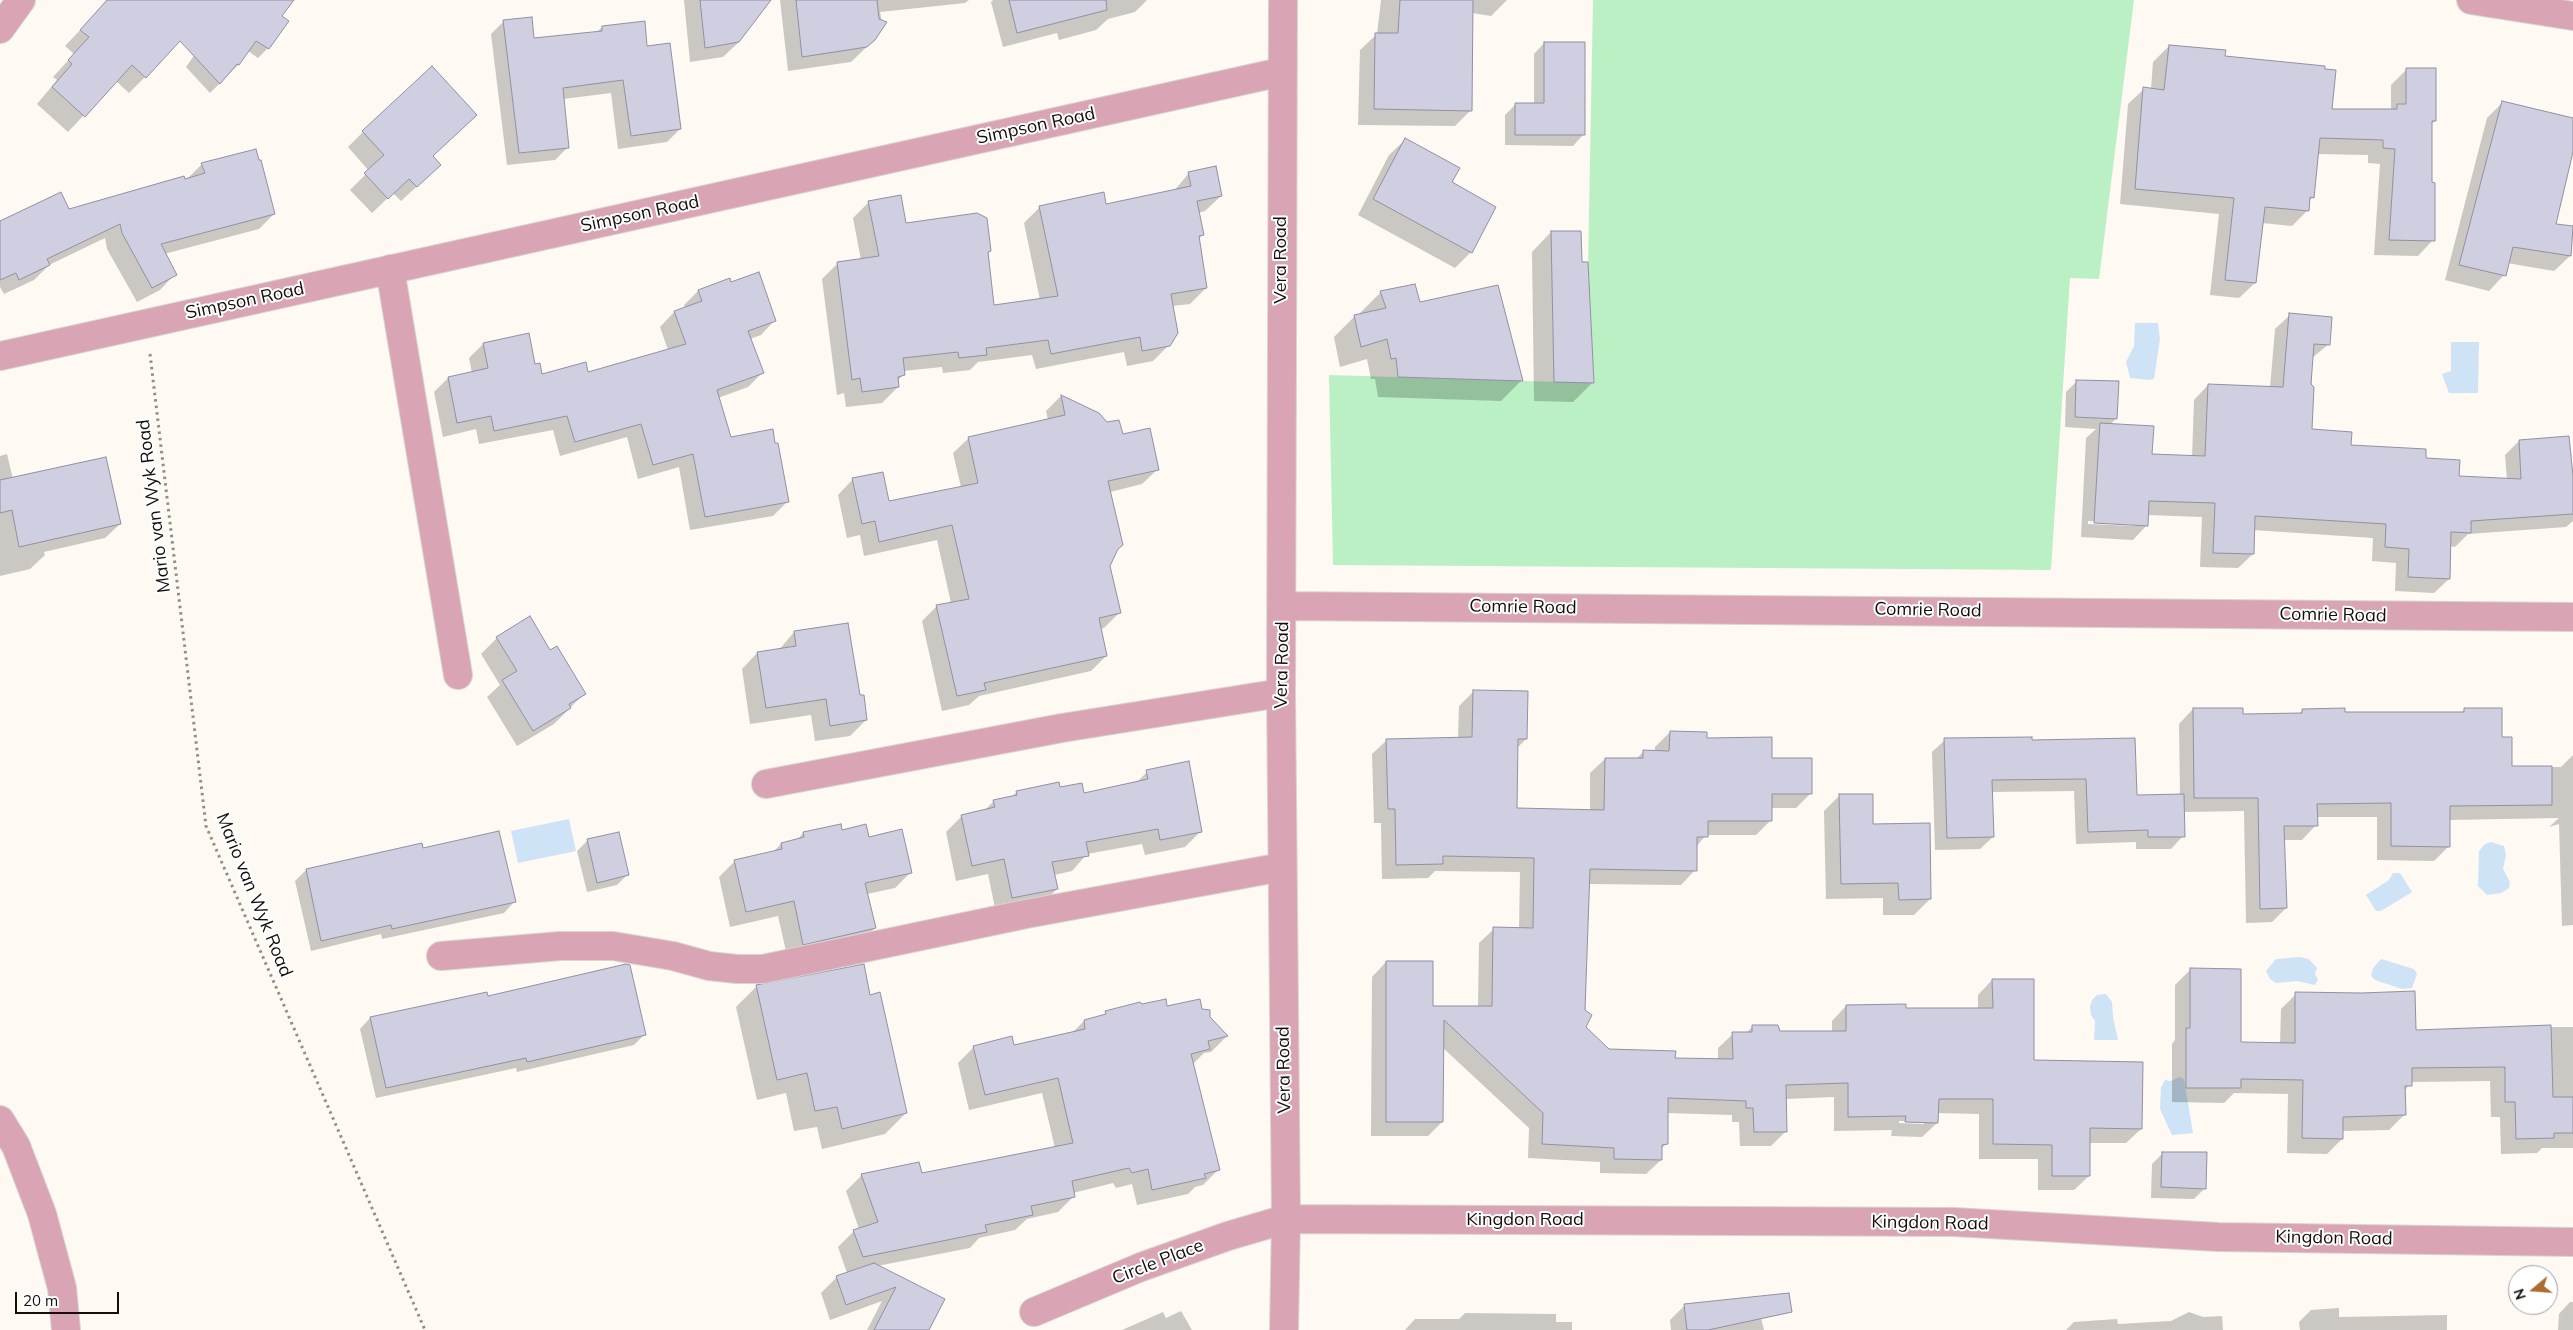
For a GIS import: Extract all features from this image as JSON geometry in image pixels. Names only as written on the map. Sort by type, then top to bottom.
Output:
[{"type":"street","points":[[0,30],[21,0]]},
{"type":"street","name":"Vera Road","points":[[1283,0],[1281,72],[1281,693],[1286,1219],[1284,1330]]},
{"type":"street","points":[[2471,0],[2573,16]]},
{"type":"street","name":"Simpson Road","points":[[0,356],[1281,72]]},
{"type":"street","points":[[390,269],[458,675]]},
{"type":"street","name":"Comrie Road","points":[[1282,606],[2573,618]]},
{"type":"street","points":[[766,784],[1062,728],[1281,693]]},
{"type":"street","points":[[441,956],[560,946],[613,946],[673,956],[710,966],[737,970],[763,968],[1026,914],[1282,867]]},
{"type":"street","points":[[0,1120],[16,1146],[42,1214],[58,1270],[66,1330]]},
{"type":"street","name":"Kingdon Road","points":[[1286,1219],[1954,1222],[2218,1237],[2573,1242]]},
{"type":"street","name":"Circle Place","points":[[1034,1312],[1140,1268],[1228,1236],[1286,1219]]},
{"type":"path","name":"Mario van Wyk Road","points":[[146,323],[206,826],[425,1330]]},
{"type":"green space","points":[[1593,0],[2134,0],[2099,279],[2070,278],[2051,570],[1333,565],[1329,375],[1594,383],[1588,266]]},
{"type":"water","points":[[2135,323],[2158,323],[2160,339],[2154,379],[2130,378],[2126,362],[2134,346]]},
{"type":"water","points":[[2451,342],[2479,342],[2478,393],[2449,393],[2442,374],[2451,371]]},
{"type":"water","points":[[569,819],[576,851],[518,863],[511,831]]},
{"type":"water","points":[[2491,842],[2504,846],[2506,855],[2503,869],[2510,882],[2509,888],[2501,893],[2487,895],[2478,886],[2479,851],[2485,844]]},
{"type":"water","points":[[2393,873],[2400,873],[2412,892],[2381,911],[2376,911],[2366,895],[2389,880]]},
{"type":"water","points":[[2300,957],[2309,959],[2317,968],[2315,974],[2318,979],[2315,985],[2297,981],[2276,983],[2270,979],[2266,971],[2276,959]]},
{"type":"water","points":[[2381,959],[2414,969],[2417,974],[2412,988],[2402,989],[2375,980],[2371,976],[2373,968]]},
{"type":"water","points":[[2106,994],[2112,1002],[2118,1040],[2094,1040],[2095,1021],[2091,1015],[2090,1007],[2092,1000],[2097,995]]},
{"type":"water","points":[[2179,1077],[2184,1079],[2193,1133],[2172,1135],[2160,1109],[2161,1088],[2165,1080],[2171,1081]]},
{"type":"building","points":[[107,0],[294,0],[282,16],[289,21],[269,49],[256,41],[239,65],[237,64],[220,84],[180,41],[146,78],[132,65],[85,117],[52,87],[72,64],[68,60],[89,37],[80,30]]},
{"type":"building","points":[[700,0],[771,0],[739,42],[705,48]]},
{"type":"building","points":[[796,0],[877,0],[879,19],[887,22],[875,40],[867,47],[802,57]]},
{"type":"building","points":[[1009,0],[1106,0],[1107,10],[1017,33]]},
{"type":"building","points":[[1400,0],[1473,0],[1472,111],[1374,109],[1375,33],[1398,33]]},
{"type":"building","points":[[532,17],[534,38],[602,31],[602,26],[645,21],[647,46],[670,43],[681,129],[631,136],[623,80],[563,88],[569,148],[519,153],[503,20]]},
{"type":"building","points":[[1544,42],[1585,42],[1585,135],[1515,135],[1515,103],[1544,103]]},
{"type":"building","points":[[2169,45],[2226,50],[2225,56],[2325,66],[2325,69],[2336,70],[2332,109],[2397,109],[2397,104],[2406,104],[2406,68],[2436,68],[2436,121],[2432,121],[2432,182],[2435,183],[2435,241],[2389,240],[2395,149],[2383,148],[2383,140],[2320,138],[2314,198],[2310,197],[2309,211],[2265,207],[2256,283],[2225,280],[2234,198],[2135,189],[2143,87],[2164,90]]},
{"type":"building","points":[[432,66],[477,115],[433,156],[441,165],[417,187],[409,179],[388,199],[364,173],[384,155],[362,131]]},
{"type":"building","points":[[2502,101],[2573,118],[2573,152],[2556,224],[2573,226],[2571,256],[2513,247],[2506,276],[2459,265]]},
{"type":"building","points":[[1405,138],[1460,168],[1452,182],[1496,207],[1472,253],[1373,199]]},
{"type":"building","points":[[256,149],[259,160],[261,160],[275,214],[161,244],[177,275],[152,288],[122,233],[120,224],[47,259],[50,265],[19,280],[16,273],[0,280],[0,221],[61,192],[69,209],[184,176],[185,179],[205,173],[201,163]]},
{"type":"building","points":[[1216,166],[1222,196],[1197,201],[1204,235],[1199,236],[1207,288],[1171,294],[1178,333],[1170,346],[1142,351],[1140,337],[1051,354],[1048,340],[986,348],[987,355],[959,358],[958,352],[903,358],[905,375],[898,377],[899,387],[862,392],[860,378],[852,380],[837,262],[879,256],[868,201],[901,195],[906,223],[977,213],[987,218],[991,251],[988,252],[994,305],[1058,296],[1039,206],[1104,192],[1106,204],[1191,186],[1188,172]]},
{"type":"building","points":[[1551,231],[1581,231],[1582,262],[1588,262],[1594,383],[1554,382]]},
{"type":"building","points":[[759,272],[776,321],[748,331],[764,373],[717,390],[731,437],[773,429],[775,443],[778,443],[789,502],[705,517],[693,454],[653,465],[641,424],[575,442],[567,416],[494,431],[491,416],[457,423],[448,377],[488,368],[483,343],[529,333],[535,364],[540,363],[542,374],[586,362],[588,372],[686,344],[674,311],[702,301],[698,290],[730,278],[731,282]]},
{"type":"building","points":[[1415,284],[1420,302],[1498,285],[1523,381],[1398,377],[1396,358],[1391,359],[1387,339],[1361,347],[1354,315],[1386,308],[1380,291]]},
{"type":"building","points":[[2289,313],[2332,317],[2330,345],[2314,344],[2311,384],[2314,387],[2312,429],[2352,432],[2351,445],[2426,449],[2426,458],[2460,460],[2459,476],[2521,479],[2519,440],[2569,436],[2573,476],[2573,514],[2471,521],[2471,533],[2451,532],[2450,579],[2408,577],[2409,549],[2385,547],[2386,524],[2255,516],[2254,554],[2213,553],[2215,503],[2149,501],[2148,526],[2094,523],[2100,423],[2154,426],[2152,454],[2205,456],[2208,384],[2283,387]]},
{"type":"building","points":[[2076,380],[2119,381],[2117,419],[2075,417]]},
{"type":"building","points":[[1061,395],[1099,413],[1107,422],[1119,420],[1123,434],[1150,428],[1159,470],[1108,481],[1123,545],[1118,549],[1110,566],[1121,613],[1099,618],[1107,656],[984,683],[986,690],[957,696],[936,605],[969,599],[952,525],[879,542],[875,521],[862,524],[852,478],[883,472],[889,501],[978,483],[968,437],[1065,415]]},
{"type":"building","points":[[106,457],[121,524],[19,547],[12,510],[0,513],[0,480]]},
{"type":"building","points":[[530,616],[550,650],[557,646],[586,694],[569,704],[571,708],[533,731],[502,680],[517,671],[496,637]]},
{"type":"building","points":[[848,623],[860,695],[864,695],[867,720],[830,726],[826,699],[766,708],[757,652],[796,646],[794,631]]},
{"type":"building","points":[[1473,690],[1528,691],[1527,739],[1518,739],[1517,808],[1604,810],[1605,758],[1643,758],[1643,750],[1669,751],[1670,731],[1707,732],[1707,738],[1772,737],[1772,758],[1812,758],[1812,794],[1772,794],[1772,821],[1708,821],[1708,837],[1697,837],[1697,871],[1590,869],[1585,1010],[1592,1015],[1586,1027],[1609,1049],[1676,1051],[1675,1058],[1733,1059],[1732,1032],[1752,1032],[1752,1025],[1778,1025],[1780,1031],[1846,1031],[1846,1005],[1906,1004],[1906,1008],[1993,1008],[1992,979],[2034,979],[2034,1060],[2143,1062],[2142,1129],[2090,1128],[2090,1176],[2052,1176],[2052,1145],[1993,1144],[1993,1099],[1939,1099],[1938,1123],[1905,1122],[1906,1116],[1848,1117],[1848,1083],[1786,1085],[1787,1132],[1754,1132],[1753,1108],[1746,1108],[1746,1101],[1668,1098],[1668,1144],[1662,1145],[1662,1160],[1614,1159],[1614,1148],[1542,1144],[1543,1113],[1444,1020],[1443,1122],[1386,1122],[1386,961],[1433,961],[1433,1006],[1492,1006],[1493,927],[1533,928],[1534,858],[1443,856],[1443,864],[1396,865],[1395,809],[1388,809],[1386,739],[1472,737]]},
{"type":"building","points":[[2193,708],[2243,708],[2243,714],[2302,713],[2302,709],[2345,708],[2345,712],[2464,712],[2464,708],[2502,708],[2502,737],[2512,737],[2512,766],[2552,766],[2552,805],[2450,806],[2450,847],[2391,846],[2391,803],[2317,804],[2318,826],[2284,826],[2287,908],[2260,909],[2258,798],[2194,798]]},
{"type":"building","points":[[2032,737],[2032,740],[2135,738],[2137,795],[2184,794],[2185,837],[2148,837],[2148,830],[2088,832],[2086,779],[1992,780],[1994,837],[1947,838],[1944,738]]},
{"type":"building","points":[[1189,761],[1202,832],[1160,840],[1158,829],[1086,842],[1089,856],[1052,862],[1058,889],[1012,898],[1004,859],[972,866],[961,815],[995,807],[993,800],[1017,795],[1016,791],[1059,782],[1060,787],[1082,783],[1084,793],[1148,779],[1146,770]]},
{"type":"building","points":[[1839,794],[1873,794],[1873,824],[1930,823],[1931,899],[1899,900],[1898,883],[1841,884]]},
{"type":"building","points":[[841,824],[842,830],[866,824],[869,837],[902,829],[912,873],[865,883],[876,928],[803,945],[794,901],[746,912],[734,860],[782,849],[781,843],[804,837],[803,832]]},
{"type":"building","points":[[499,831],[516,902],[392,929],[391,925],[321,941],[306,869],[422,843],[423,848]]},
{"type":"building","points":[[619,832],[629,875],[597,883],[587,839]]},
{"type":"building","points":[[626,964],[630,965],[646,1035],[527,1062],[526,1058],[386,1088],[370,1017],[487,992],[488,996]]},
{"type":"building","points":[[864,964],[870,995],[880,992],[907,1113],[842,1129],[837,1107],[815,1111],[807,1073],[777,1080],[756,985]]},
{"type":"building","points":[[2190,968],[2241,969],[2241,1042],[2295,1043],[2295,992],[2361,993],[2415,991],[2416,1030],[2551,1025],[2553,1097],[2573,1097],[2573,1133],[2554,1133],[2554,1138],[2516,1139],[2515,1102],[2505,1102],[2505,1067],[2412,1068],[2412,1086],[2405,1086],[2406,1115],[2343,1117],[2343,1139],[2302,1138],[2303,1080],[2241,1079],[2241,1088],[2186,1088],[2186,1028],[2190,1028]]},
{"type":"building","points":[[1166,999],[1167,1006],[1200,999],[1202,1009],[1210,1010],[1210,1017],[1228,1036],[1208,1041],[1210,1049],[1191,1054],[1220,1170],[1204,1174],[1206,1178],[1152,1190],[1148,1169],[1132,1173],[1129,1168],[1072,1181],[1075,1197],[1031,1206],[1033,1215],[985,1225],[987,1232],[863,1257],[853,1230],[878,1222],[861,1174],[919,1162],[922,1173],[1073,1143],[1058,1078],[985,1095],[973,1046],[1012,1036],[1014,1045],[1085,1029],[1084,1020],[1106,1014],[1105,1011],[1140,1002],[1142,1004]]},
{"type":"building","points":[[2162,1152],[2207,1152],[2206,1189],[2161,1187]]},
{"type":"building","points":[[874,1263],[945,1299],[929,1330],[874,1330],[896,1287],[846,1305],[836,1276]]},
{"type":"building","points":[[1789,1293],[1792,1312],[1708,1330],[1687,1330],[1684,1304]]}]
